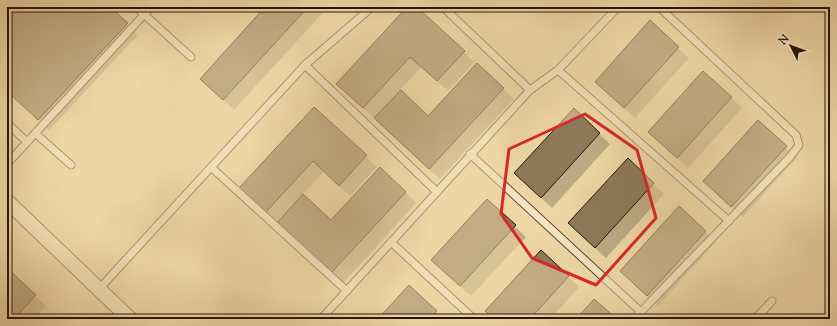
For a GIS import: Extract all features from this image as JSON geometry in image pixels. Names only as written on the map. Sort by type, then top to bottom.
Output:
[{"type":"street","points":[[7,201],[130,319]]},
{"type":"lane","points":[[136,7],[191,57]]},
{"type":"lane","points":[[7,164],[151,7]]},
{"type":"lane","points":[[99,289],[306,65],[372,7]]},
{"type":"lane","points":[[443,7],[530,90]]},
{"type":"lane","points":[[321,319],[530,90],[558,70],[618,7]]},
{"type":"lane","points":[[634,319],[797,150],[799,140],[796,135],[737,78],[659,7]]},
{"type":"lane","points":[[306,65],[436,192]]},
{"type":"lane","points":[[558,70],[729,221]]},
{"type":"lane","points":[[7,123],[27,142]]},
{"type":"lane","points":[[35,134],[71,165]]},
{"type":"lane","points":[[470,154],[641,312]]},
{"type":"lane","points":[[212,168],[347,291]]},
{"type":"lane","points":[[391,242],[474,319]]},
{"type":"lane","points":[[755,319],[772,301]]},
{"type":"highlighted area","points":[[585,114],[637,150],[656,218],[596,285],[532,258],[501,214],[509,149]]},
{"type":"building","points":[[7,7],[110,7],[128,23],[38,120],[7,91]]},
{"type":"building","points":[[265,7],[308,7],[223,100],[200,79]]},
{"type":"building","points":[[407,7],[417,7],[465,51],[437,81],[410,57],[363,108],[336,84]]},
{"type":"building","points":[[650,20],[679,47],[624,108],[595,82]]},
{"type":"building","points":[[477,63],[504,88],[429,169],[374,118],[401,90],[428,116]]},
{"type":"building","points":[[703,71],[732,97],[677,158],[648,132]]},
{"type":"building","points":[[314,107],[367,155],[339,186],[313,161],[265,213],[239,188]]},
{"type":"building","points":[[574,108],[600,133],[541,198],[514,173]]},
{"type":"building","points":[[758,120],[787,146],[731,207],[703,181]]},
{"type":"building","points":[[628,158],[654,183],[595,248],[568,223]]},
{"type":"building","points":[[380,167],[406,192],[331,273],[277,223],[303,194],[331,220]]},
{"type":"building","points":[[487,199],[516,225],[460,286],[431,260]]},
{"type":"building","points":[[679,206],[706,231],[647,296],[620,271]]},
{"type":"building","points":[[541,250],[569,276],[530,319],[494,319],[485,311]]},
{"type":"building","points":[[7,268],[36,295],[14,319],[7,319]]},
{"type":"building","points":[[409,285],[437,311],[429,319],[378,319]]},
{"type":"building","points":[[594,299],[617,319],[576,319]]}]
